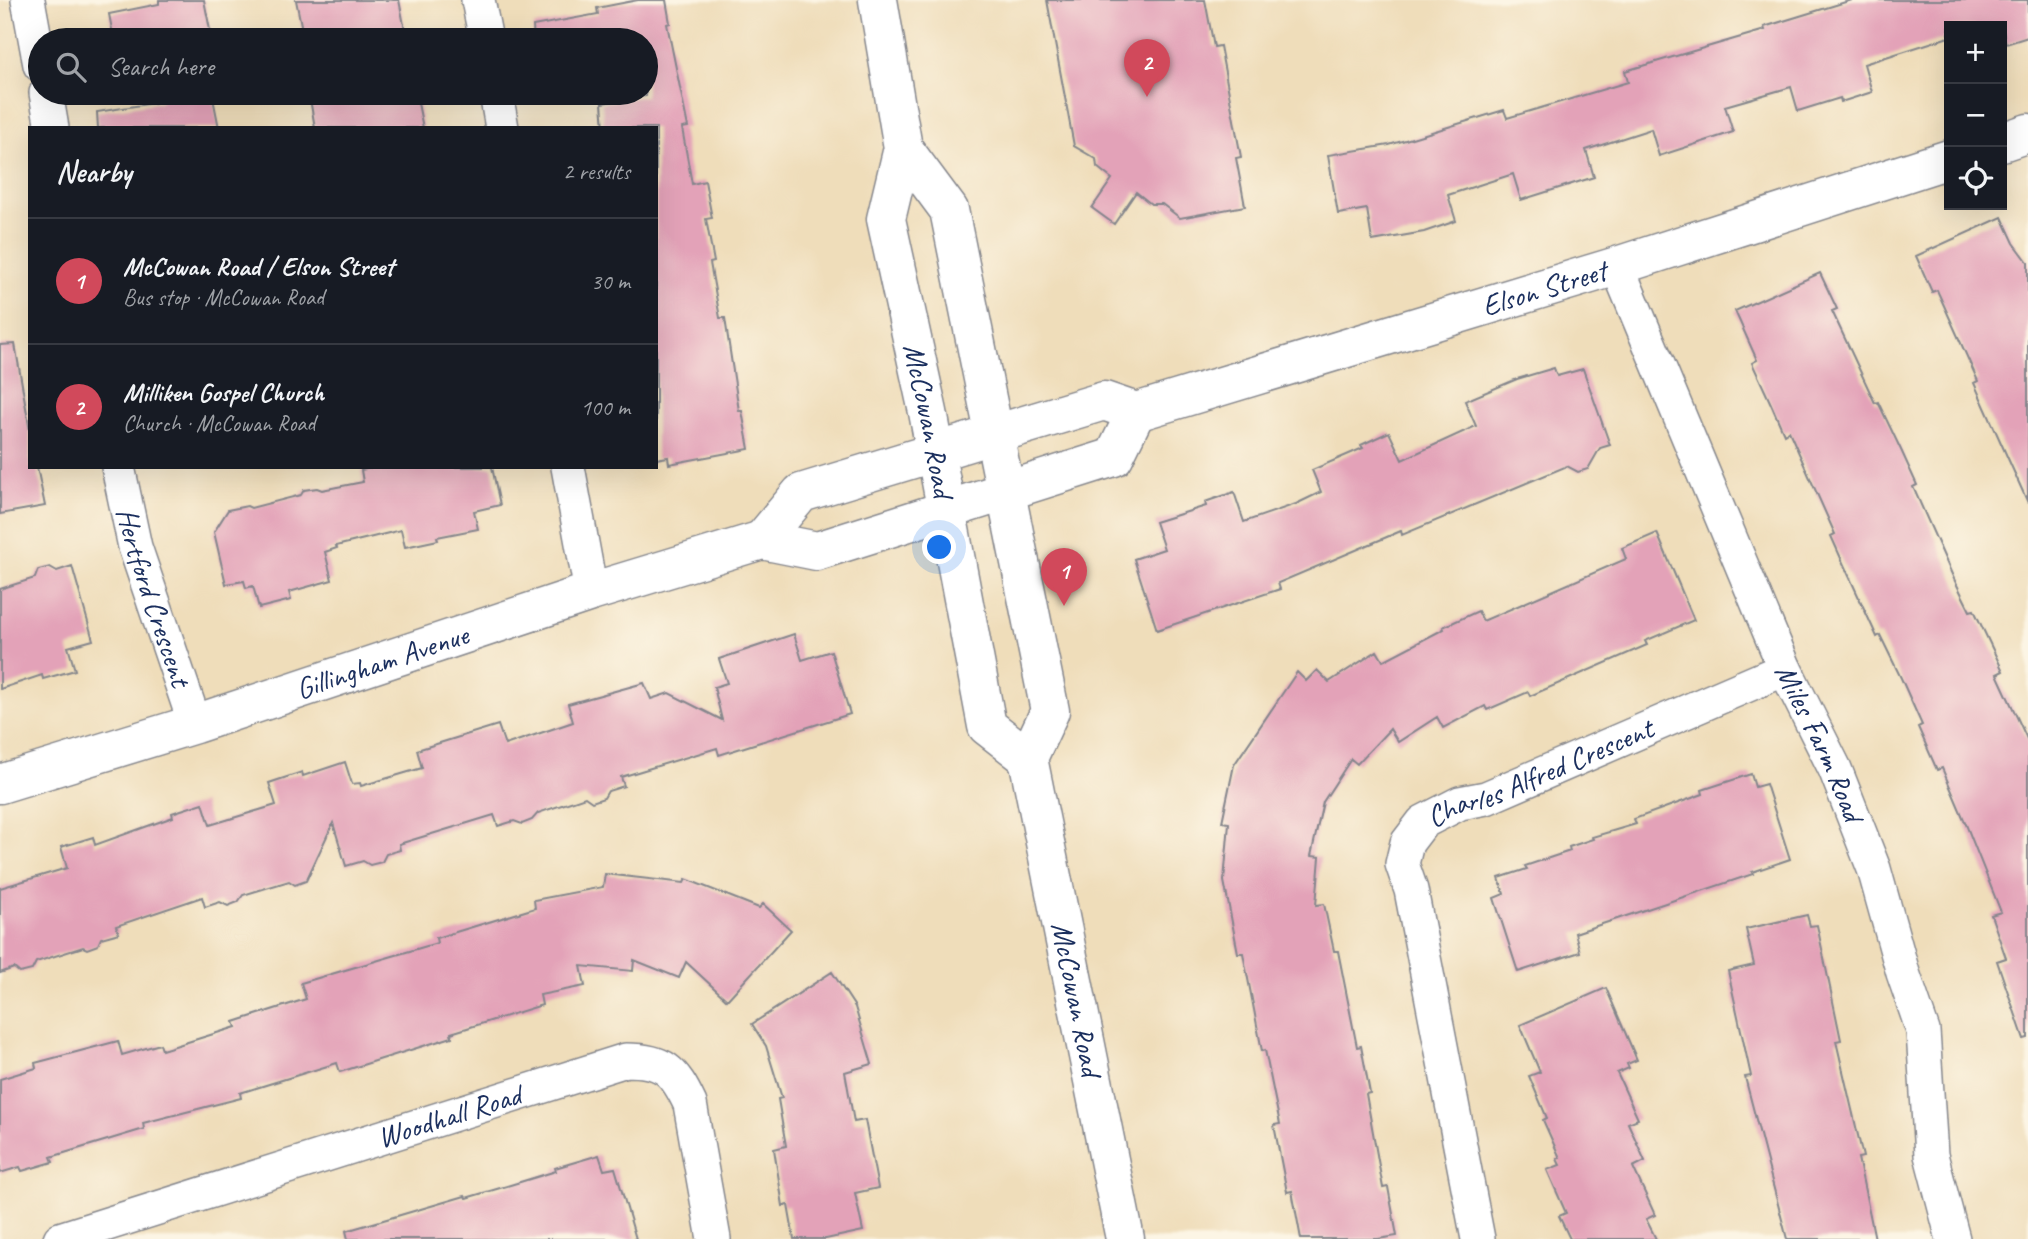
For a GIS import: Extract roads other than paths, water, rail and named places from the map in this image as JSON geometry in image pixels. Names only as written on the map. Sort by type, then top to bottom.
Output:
[{"type":"street","points":[[28,0],[33,28]]},
{"type":"street","points":[[478,0],[484,28]]},
{"type":"street","name":"McCowan Road","points":[[878,0],[903,148],[886,219],[936,452],[987,726],[1028,758]]},
{"type":"street","points":[[48,105],[52,126]]},
{"type":"street","points":[[498,105],[502,126]]},
{"type":"street","points":[[2007,140],[2028,133]]},
{"type":"street","name":"McCowan Road","points":[[903,148],[949,210],[995,434],[1050,711],[1028,758],[1125,1239]]},
{"type":"street","name":"Elson Street","points":[[1136,412],[1617,266],[1944,161]]},
{"type":"street","name":"Miles Farm Road","points":[[1617,266],[1785,669],[1835,769],[1874,869],[1903,973],[1923,1031],[1931,1156],[1952,1239]]},
{"type":"street","points":[[762,540],[801,493],[1104,401],[1136,412],[1114,457],[1006,491]]},
{"type":"street","name":"Hertford Crescent","points":[[118,469],[135,547],[195,724]]},
{"type":"street","points":[[568,469],[591,592]]},
{"type":"street","name":"Gillingham Avenue","points":[[0,784],[195,724],[591,592],[762,540],[817,551],[1006,491]]},
{"type":"street","name":"Charles Alfred Crescent","points":[[1478,1239],[1411,890],[1402,864],[1407,843],[1423,822],[1460,803],[1486,798],[1785,669]]},
{"type":"street","name":"Woodhall Road","points":[[60,1239],[626,1060],[651,1060],[670,1072],[690,1104],[715,1239]]},
{"type":"place","name":"Milliken Gospel Church","points":[[1147,97]]},
{"type":"place","name":"McCowan Road / Elson Street","points":[[1064,606]]}]
